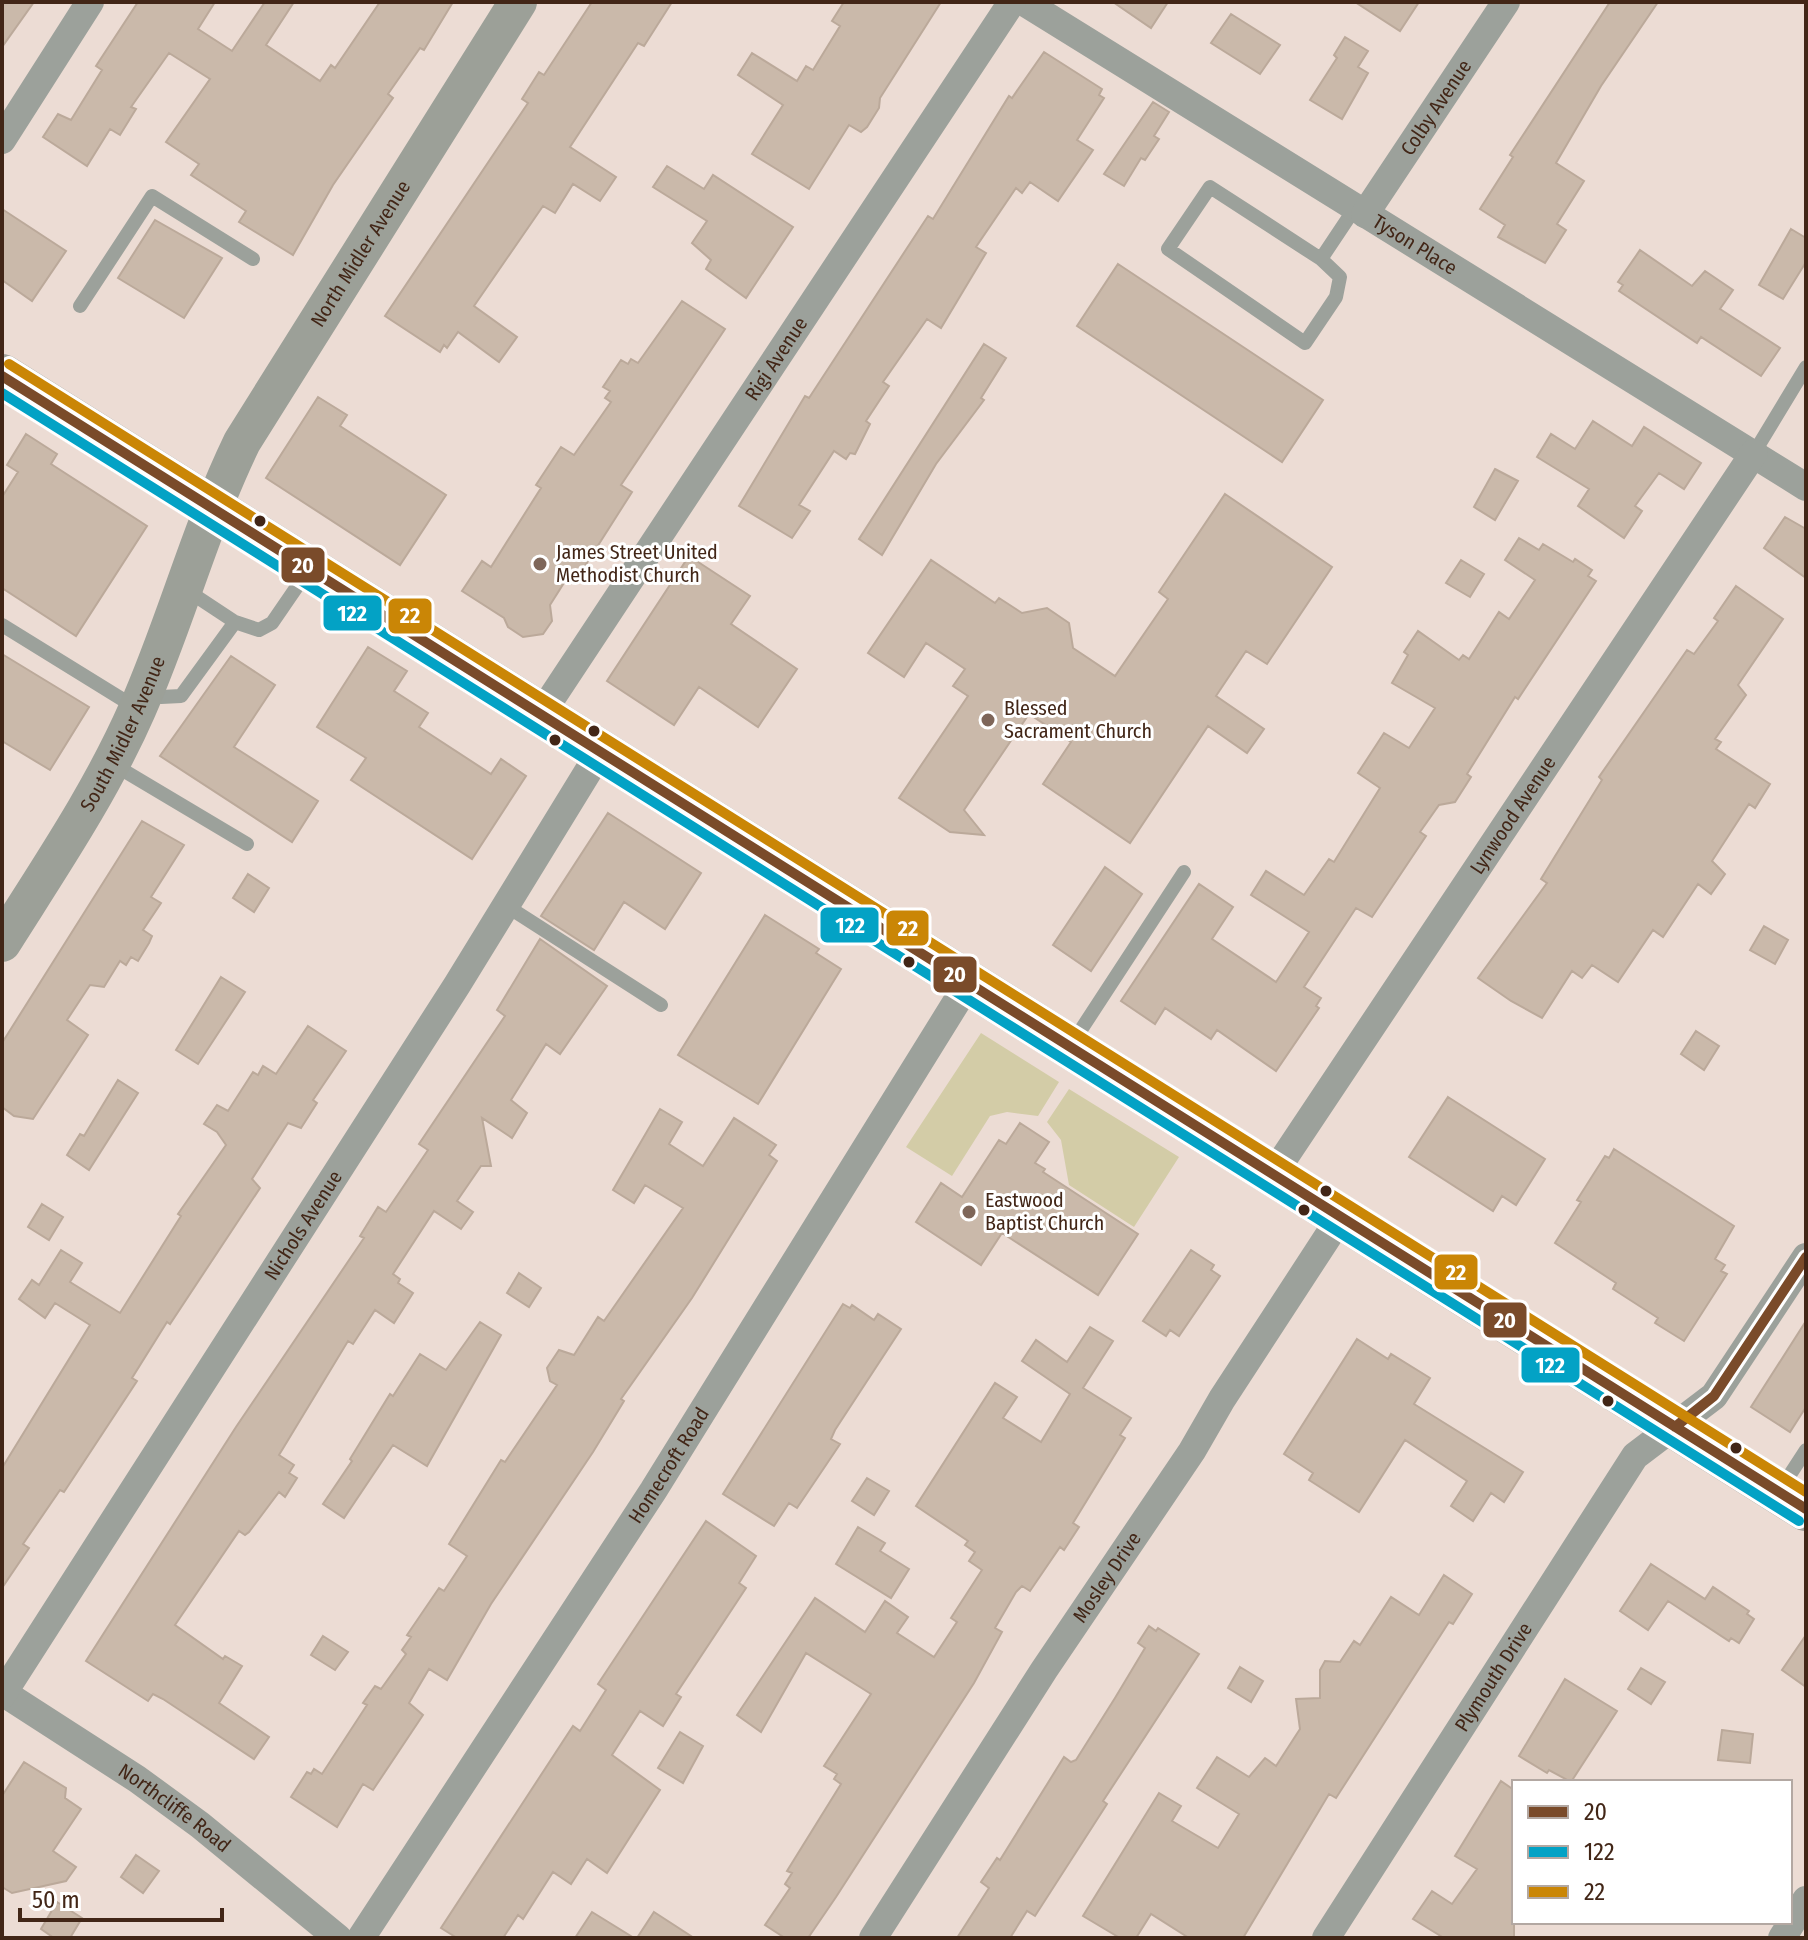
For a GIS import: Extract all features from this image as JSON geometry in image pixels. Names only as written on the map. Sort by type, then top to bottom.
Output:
[{"type":"main road","name":"North Midler Avenue","points":[[211,508],[242,442],[518,2]]},
{"type":"main road","points":[[2,376],[1068,1049],[1792,1500]]},
{"type":"main road","name":"South Midler Avenue","points":[[2,943],[111,763],[142,698],[211,508]]},
{"type":"street","points":[[6,126],[90,2]]},
{"type":"street","name":"Rigi Avenue","points":[[541,714],[1012,2]]},
{"type":"street","name":"Tyson Place","points":[[1024,2],[1806,487]]},
{"type":"street","name":"Colby Avenue","points":[[1360,211],[1506,2]]},
{"type":"street","name":"Lynwood Avenue","points":[[1272,1176],[1754,453]]},
{"type":"street","name":"Nichols Avenue","points":[[3,1693],[600,752]]},
{"type":"street","name":"Homecroft Road","points":[[361,1938],[653,1491],[967,985]]},
{"type":"street","name":"Mosley Drive","points":[[873,1938],[1044,1670],[1192,1451],[1222,1399],[1340,1218]]},
{"type":"street","name":"Plymouth Drive","points":[[1326,1938],[1635,1456],[1714,1396],[1806,1257]]},
{"type":"street","name":"Northcliffe Road","points":[[3,1693],[200,1825],[338,1938]]},
{"type":"street","points":[[1792,1922],[1806,1900]]},
{"type":"lane","points":[[1210,187],[1321,259],[1340,277],[1336,297],[1305,343],[1168,249],[1210,187]]},
{"type":"lane","points":[[80,306],[152,196],[253,259]]},
{"type":"lane","points":[[1321,259],[1360,211]]},
{"type":"lane","points":[[1754,453],[1806,367]]},
{"type":"lane","points":[[182,587],[235,622],[259,630],[272,623],[309,569]]},
{"type":"lane","points":[[2,625],[142,698],[181,696],[235,622]]},
{"type":"lane","points":[[111,763],[247,844]]},
{"type":"lane","points":[[1068,1049],[1184,872]]},
{"type":"lane","points":[[505,905],[661,1005]]},
{"type":"lane","points":[[1792,1500],[1806,1450]]},
{"type":"shaded area","points":[[981,1033],[1059,1082],[1038,1116],[1007,1112],[990,1116],[952,1176],[906,1147]]},
{"type":"shaded area","points":[[1069,1089],[1179,1157],[1134,1227],[1069,1185],[1061,1140],[1047,1122]]},
{"type":"building","points":[[2,2],[34,2],[2,47]]},
{"type":"building","points":[[138,2],[215,2],[198,29],[232,51],[265,2],[294,2],[266,45],[320,81],[331,65],[335,68],[380,2],[453,2],[424,50],[420,48],[388,94],[393,98],[333,185],[293,255],[239,222],[246,211],[191,175],[199,164],[166,142],[210,79],[169,53],[131,107],[136,109],[120,135],[110,129],[87,166],[43,137],[58,114],[71,120],[102,70],[96,66]]},
{"type":"building","points":[[592,2],[672,2],[644,46],[638,43],[570,147],[616,177],[600,201],[573,184],[555,213],[543,206],[474,306],[517,337],[499,362],[458,332],[447,348],[444,345],[440,352],[385,316],[528,103],[522,99],[539,72],[544,75]]},
{"type":"building","points":[[844,2],[941,2],[880,98],[879,108],[867,127],[861,132],[849,125],[809,189],[752,154],[783,105],[738,75],[752,53],[797,81],[806,66],[813,70],[840,26],[832,21]]},
{"type":"building","points":[[1113,2],[1168,2],[1151,28]]},
{"type":"building","points":[[1355,2],[1419,2],[1400,31]]},
{"type":"building","points":[[1610,2],[1658,2],[1601,86],[1556,163],[1584,181],[1557,224],[1566,230],[1545,263],[1498,237],[1505,225],[1480,209],[1513,157],[1510,155]]},
{"type":"building","points":[[1231,14],[1280,45],[1260,74],[1211,43]]},
{"type":"building","points":[[1345,37],[1368,51],[1358,67],[1368,73],[1342,119],[1310,100],[1337,58],[1334,55]]},
{"type":"building","points":[[1044,52],[1102,89],[1099,95],[1104,98],[1077,140],[1093,150],[1058,201],[1030,182],[1022,193],[1016,188],[976,247],[986,253],[941,328],[927,319],[883,382],[889,386],[866,421],[870,424],[855,454],[850,453],[846,459],[834,451],[799,505],[810,511],[792,538],[739,506],[805,396],[809,398],[928,216],[933,219],[1009,96],[1012,98]]},
{"type":"building","points":[[1153,102],[1169,112],[1154,136],[1159,139],[1145,160],[1141,158],[1124,186],[1104,174]]},
{"type":"building","points":[[667,166],[704,189],[713,175],[793,227],[746,298],[706,269],[711,260],[692,243],[707,221],[653,187]]},
{"type":"building","points":[[2,209],[66,251],[32,301],[2,280]]},
{"type":"building","points":[[155,220],[222,258],[184,318],[118,278]]},
{"type":"building","points":[[1791,229],[1806,238],[1806,262],[1783,299],[1759,285]]},
{"type":"building","points":[[1640,250],[1692,286],[1705,271],[1733,290],[1720,309],[1780,348],[1761,376],[1701,337],[1697,343],[1619,291],[1623,285],[1618,282]]},
{"type":"building","points":[[1118,264],[1323,400],[1282,462],[1077,326]]},
{"type":"building","points":[[682,301],[725,329],[621,485],[632,492],[576,580],[569,575],[550,605],[552,621],[543,634],[523,637],[508,627],[504,618],[462,591],[482,561],[491,567],[541,488],[536,485],[561,447],[574,455],[611,402],[605,398],[610,391],[603,387],[621,360],[628,364],[631,359],[638,363]]},
{"type":"building","points":[[984,344],[1006,358],[981,398],[984,400],[936,464],[882,555],[859,539]]},
{"type":"building","points":[[318,397],[347,415],[340,426],[446,495],[400,565],[266,478]]},
{"type":"building","points":[[1593,421],[1632,446],[1644,427],[1701,463],[1684,489],[1659,473],[1635,506],[1642,511],[1624,538],[1578,506],[1589,489],[1537,457],[1551,434],[1575,449]]},
{"type":"building","points":[[26,434],[57,454],[51,464],[147,526],[76,636],[2,588],[2,497],[18,472],[7,465]]},
{"type":"building","points":[[1495,469],[1518,481],[1495,520],[1474,507]]},
{"type":"building","points":[[1225,494],[1332,567],[1267,664],[1246,651],[1216,696],[1264,729],[1247,753],[1208,726],[1130,843],[1043,784],[1071,742],[1029,714],[964,810],[984,835],[950,832],[899,798],[968,696],[953,686],[965,669],[926,643],[904,677],[868,653],[931,560],[995,603],[999,598],[1022,613],[1047,608],[1069,623],[1073,648],[1115,676],[1168,599],[1159,592]]},
{"type":"building","points":[[1785,517],[1806,529],[1806,578],[1764,548]]},
{"type":"building","points":[[1519,538],[1539,550],[1543,544],[1573,562],[1575,559],[1592,570],[1588,576],[1596,581],[1518,699],[1515,697],[1467,774],[1471,777],[1455,802],[1439,805],[1420,832],[1426,836],[1372,917],[1356,908],[1304,987],[1321,998],[1316,1006],[1319,1008],[1276,1071],[1217,1030],[1211,1039],[1165,1008],[1155,1024],[1121,1001],[1199,884],[1233,907],[1212,939],[1276,982],[1309,932],[1251,895],[1266,871],[1304,895],[1329,859],[1334,862],[1380,788],[1358,773],[1384,733],[1409,748],[1435,708],[1392,683],[1408,655],[1404,652],[1418,631],[1459,660],[1463,655],[1469,659],[1499,612],[1509,619],[1535,580],[1505,560]]},
{"type":"building","points":[[689,556],[750,596],[731,624],[797,669],[758,727],[699,687],[674,725],[607,681]]},
{"type":"building","points":[[1461,560],[1484,574],[1470,597],[1446,583]]},
{"type":"building","points":[[1736,586],[1783,619],[1738,685],[1746,695],[1715,739],[1721,742],[1716,749],[1770,784],[1755,808],[1749,804],[1712,861],[1725,874],[1711,894],[1698,884],[1663,937],[1653,930],[1618,982],[1592,965],[1582,978],[1572,971],[1542,1018],[1478,978],[1547,883],[1541,879],[1602,780],[1599,777],[1687,650],[1694,654],[1718,621],[1714,618]]},
{"type":"building","points":[[368,647],[407,671],[394,691],[428,713],[419,727],[491,774],[501,759],[526,776],[472,859],[351,780],[366,758],[317,727]]},
{"type":"building","points":[[2,654],[89,707],[50,770],[2,741]]},
{"type":"building","points":[[231,656],[275,685],[234,747],[318,801],[292,842],[160,756]]},
{"type":"building","points":[[608,813],[701,873],[665,929],[624,902],[594,950],[541,916]]},
{"type":"building","points":[[142,821],[184,845],[151,897],[161,903],[143,930],[152,936],[149,943],[138,961],[131,957],[126,965],[120,961],[104,987],[90,985],[67,1020],[88,1035],[33,1119],[14,1116],[2,1107],[2,1043]]},
{"type":"building","points":[[1105,867],[1142,894],[1091,971],[1053,945]]},
{"type":"building","points":[[248,874],[269,888],[254,912],[233,898]]},
{"type":"building","points":[[765,915],[819,949],[816,953],[841,969],[758,1104],[678,1055]]},
{"type":"building","points":[[1764,926],[1788,940],[1775,964],[1750,950]]},
{"type":"building","points":[[540,939],[607,986],[560,1054],[546,1044],[511,1100],[527,1113],[512,1138],[482,1118],[491,1166],[481,1166],[457,1201],[473,1212],[461,1229],[434,1211],[393,1274],[400,1279],[398,1283],[413,1293],[394,1323],[375,1310],[353,1344],[348,1341],[279,1455],[294,1465],[289,1473],[297,1478],[285,1497],[279,1492],[249,1532],[245,1535],[239,1531],[175,1625],[223,1659],[225,1656],[242,1666],[219,1703],[269,1737],[254,1759],[163,1699],[153,1694],[148,1701],[86,1661],[236,1427],[364,1238],[360,1236],[378,1207],[386,1212],[428,1150],[419,1144],[505,1016],[497,1010]]},
{"type":"building","points":[[221,977],[245,992],[198,1064],[176,1050]]},
{"type":"building","points":[[308,1026],[346,1051],[313,1100],[317,1103],[301,1128],[288,1123],[252,1179],[260,1188],[170,1324],[167,1322],[132,1378],[137,1381],[64,1492],[60,1490],[23,1544],[29,1548],[2,1588],[2,1468],[90,1325],[55,1303],[45,1318],[19,1299],[32,1280],[39,1285],[61,1250],[82,1263],[70,1282],[120,1313],[181,1216],[178,1214],[226,1145],[217,1132],[204,1124],[217,1105],[228,1111],[253,1072],[258,1075],[263,1066],[276,1074]]},
{"type":"building","points":[[1696,1031],[1719,1046],[1704,1070],[1681,1054]]},
{"type":"building","points":[[118,1080],[138,1093],[89,1170],[67,1155],[80,1134],[84,1136]]},
{"type":"building","points":[[1448,1097],[1545,1159],[1516,1205],[1502,1196],[1493,1211],[1409,1157]]},
{"type":"building","points":[[660,1109],[682,1122],[669,1144],[703,1166],[734,1118],[776,1145],[769,1155],[777,1161],[692,1298],[621,1399],[624,1401],[593,1452],[491,1604],[447,1680],[429,1669],[409,1703],[423,1715],[373,1790],[363,1784],[337,1827],[291,1797],[307,1772],[311,1774],[314,1769],[322,1774],[367,1705],[363,1703],[375,1686],[381,1689],[406,1654],[402,1650],[411,1637],[407,1635],[439,1588],[444,1591],[467,1556],[449,1544],[501,1460],[505,1462],[557,1385],[550,1381],[547,1368],[559,1350],[574,1355],[598,1317],[604,1321],[683,1208],[645,1185],[634,1203],[613,1190]]},
{"type":"building","name":"Eastwood Baptist Church","points":[[1020,1123],[1049,1142],[1035,1163],[1045,1169],[1043,1172],[1138,1234],[1098,1295],[1002,1233],[981,1265],[916,1222],[941,1183],[962,1197],[999,1140],[1006,1144]]},
{"type":"building","points":[[1614,1149],[1734,1226],[1715,1259],[1725,1265],[1721,1271],[1727,1274],[1684,1341],[1655,1323],[1658,1318],[1613,1289],[1616,1283],[1555,1243],[1581,1202],[1577,1200],[1605,1156],[1609,1158]]},
{"type":"building","points":[[42,1204],[63,1217],[49,1240],[28,1227]]},
{"type":"building","points":[[1191,1250],[1214,1265],[1211,1270],[1220,1276],[1179,1336],[1170,1330],[1166,1336],[1143,1321]]},
{"type":"building","points":[[519,1273],[541,1288],[529,1307],[507,1293]]},
{"type":"building","points":[[843,1304],[850,1308],[852,1305],[874,1320],[878,1314],[901,1329],[835,1430],[831,1439],[840,1444],[797,1508],[789,1503],[774,1526],[723,1494]]},
{"type":"building","points":[[1806,1321],[1806,1407],[1790,1432],[1751,1407]]},
{"type":"building","points":[[480,1322],[501,1335],[427,1466],[393,1445],[344,1518],[323,1504],[390,1394],[393,1396],[420,1354],[446,1370]]},
{"type":"building","points":[[1090,1327],[1113,1341],[1083,1388],[1131,1418],[1120,1435],[1125,1438],[1073,1523],[1079,1527],[1064,1550],[1060,1547],[1030,1591],[1022,1586],[1016,1592],[995,1628],[1002,1632],[974,1683],[836,1897],[808,1938],[785,1938],[765,1925],[790,1888],[785,1884],[792,1873],[787,1871],[841,1784],[834,1779],[837,1774],[824,1766],[871,1694],[806,1653],[761,1732],[737,1715],[815,1598],[865,1632],[885,1601],[908,1617],[897,1633],[934,1657],[957,1622],[951,1618],[982,1570],[969,1561],[975,1552],[965,1545],[968,1541],[916,1506],[995,1383],[1017,1397],[1003,1418],[1041,1442],[1070,1394],[1022,1361],[1036,1340],[1067,1362]]},
{"type":"building","points":[[1357,1339],[1388,1359],[1391,1354],[1430,1378],[1414,1404],[1523,1472],[1504,1502],[1491,1493],[1473,1521],[1451,1506],[1467,1481],[1405,1440],[1359,1512],[1309,1480],[1313,1473],[1284,1454]]},
{"type":"building","points":[[867,1478],[889,1491],[874,1515],[852,1501]]},
{"type":"building","points":[[706,1521],[756,1556],[739,1583],[746,1588],[676,1694],[681,1697],[663,1726],[640,1711],[612,1755],[660,1790],[607,1873],[587,1859],[571,1884],[553,1872],[523,1919],[518,1915],[503,1938],[457,1938],[441,1928],[573,1726],[580,1731],[606,1690],[598,1684]]},
{"type":"building","points":[[858,1527],[885,1543],[880,1551],[909,1569],[891,1598],[836,1564]]},
{"type":"building","points":[[1651,1564],[1705,1599],[1713,1587],[1749,1611],[1747,1614],[1754,1619],[1739,1643],[1731,1638],[1729,1641],[1668,1601],[1648,1630],[1620,1611]]},
{"type":"building","points":[[1444,1575],[1472,1594],[1453,1624],[1449,1622],[1336,1798],[1329,1794],[1243,1938],[1189,1938],[1151,1914],[1136,1938],[1120,1938],[1083,1916],[1159,1793],[1181,1806],[1172,1821],[1218,1848],[1239,1814],[1197,1788],[1217,1757],[1249,1777],[1265,1758],[1276,1766],[1300,1729],[1296,1699],[1320,1698],[1320,1670],[1325,1661],[1340,1662],[1354,1641],[1360,1645],[1391,1597],[1419,1615]]},
{"type":"building","points":[[1149,1626],[1156,1631],[1158,1628],[1199,1654],[1103,1801],[1107,1804],[1035,1916],[1027,1911],[1010,1938],[957,1938],[989,1888],[981,1882],[997,1858],[1000,1860],[1064,1757],[1071,1762],[1076,1760],[1145,1648],[1138,1643]]},
{"type":"building","points":[[1806,1635],[1806,1687],[1782,1670]]},
{"type":"building","points":[[323,1636],[348,1652],[335,1670],[311,1655]]},
{"type":"building","points":[[1240,1667],[1263,1681],[1251,1702],[1228,1688]]},
{"type":"building","points":[[1641,1668],[1665,1682],[1651,1704],[1628,1689]]},
{"type":"building","points":[[1565,1679],[1617,1711],[1572,1780],[1549,1770],[1547,1773],[1519,1756]]},
{"type":"building","points":[[1722,1730],[1753,1734],[1750,1763],[1718,1760]]},
{"type":"building","points":[[680,1732],[703,1746],[683,1783],[658,1768]]},
{"type":"building","points":[[24,1762],[66,1788],[65,1798],[81,1809],[53,1851],[76,1867],[66,1881],[12,1893],[2,1887],[2,1796]]},
{"type":"building","points":[[1501,1781],[1512,1789],[1514,1938],[1444,1938],[1413,1919],[1432,1891],[1452,1904],[1477,1869],[1455,1856]]},
{"type":"building","points":[[136,1855],[159,1871],[143,1893],[121,1877]]},
{"type":"building","points":[[57,1902],[82,1918],[70,1938],[54,1938],[41,1929]]},
{"type":"building","points":[[592,1912],[634,1938],[575,1938]]},
{"type":"building","points":[[654,1912],[694,1938],[637,1938]]},
{"type":"transit line","name":"22","points":[[9,364],[1806,1492]]},
{"type":"transit line","name":"20","points":[[2,376],[1806,1509]]},
{"type":"transit line","name":"122","points":[[2,393],[1799,1521]]},
{"type":"transit line","name":"20","points":[[1675,1427],[1714,1396],[1806,1257]]},
{"type":"place","name":"James Street United Methodist Church","points":[[540,564]]},
{"type":"place","name":"Blessed Sacrament Church","points":[[988,720]]},
{"type":"place","name":"Eastwood Baptist Church","points":[[969,1212]]}]
